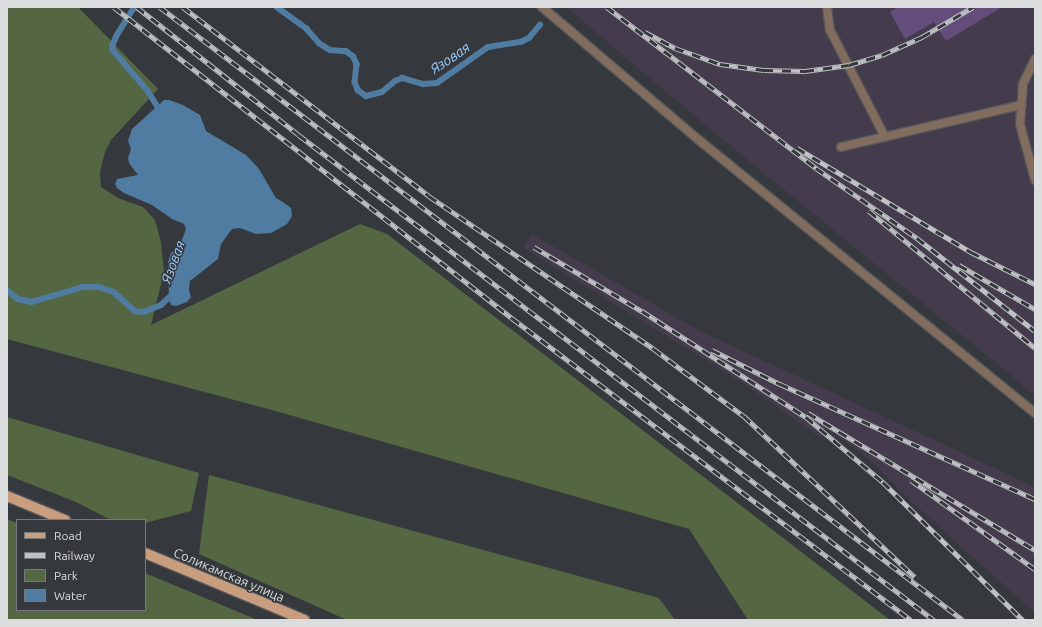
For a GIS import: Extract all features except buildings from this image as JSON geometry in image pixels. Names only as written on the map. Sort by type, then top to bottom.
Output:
[{"type":"main road","points":[[7,496],[63,519]]},
{"type":"main road","name":"Соликамская улица","points":[[146,553],[304,620]]},
{"type":"street","points":[[542,7],[700,141],[1035,414]]},
{"type":"street","points":[[827,7],[830,30],[885,137]]},
{"type":"street","points":[[1035,59],[1022,84],[1020,124],[1035,180]]},
{"type":"street","points":[[841,147],[1021,105]]},
{"type":"shaded area","points":[[566,7],[1035,7],[1035,395],[711,130]]},
{"type":"shaded area","points":[[532,234],[700,331],[1035,487],[1035,613],[916,506],[872,462],[850,445],[827,429],[821,438],[743,383],[523,248]]},
{"type":"green space","points":[[7,7],[78,7],[158,89],[111,140],[105,152],[100,172],[101,187],[118,198],[143,207],[155,220],[161,242],[164,272],[151,325],[360,224],[387,234],[890,620],[748,620],[689,529],[279,412],[7,339]]},
{"type":"green space","points":[[7,417],[199,473],[191,511],[146,523],[146,519],[109,519],[76,502],[7,475]]},
{"type":"green space","points":[[209,475],[659,598],[675,620],[347,620],[199,554]]},
{"type":"green space","points":[[7,519],[16,523],[16,611],[146,611],[146,573],[258,620],[7,620]]},
{"type":"water","points":[[164,100],[169,100],[183,105],[200,115],[206,131],[246,155],[259,169],[276,198],[291,208],[292,216],[287,224],[271,233],[256,234],[240,228],[232,229],[221,244],[218,259],[190,281],[189,290],[191,297],[187,302],[176,306],[171,305],[169,299],[168,262],[171,253],[178,248],[182,240],[186,229],[184,224],[172,219],[152,205],[124,193],[117,188],[115,184],[117,179],[138,175],[129,163],[128,158],[131,149],[128,141],[132,129]]},
{"type":"waterway","name":"Язовая","points":[[135,7],[117,36],[113,45],[113,50],[148,91],[161,112]]},
{"type":"waterway","name":"Язовая","points":[[277,7],[307,29],[319,43],[330,50],[346,51],[353,56],[357,64],[355,82],[358,90],[366,96],[382,92],[395,81],[402,78],[423,84],[437,83],[488,47],[521,42],[529,38],[540,25]]},
{"type":"waterway","name":"Язовая","points":[[7,290],[18,299],[32,302],[83,287],[100,287],[114,292],[135,311],[144,312],[161,305],[174,293]]},
{"type":"railway","points":[[114,7],[512,318],[911,620]]},
{"type":"railway","points":[[137,7],[299,135],[934,620]]},
{"type":"railway","points":[[160,7],[963,620]]},
{"type":"railway","points":[[183,7],[429,196],[654,349],[744,416],[915,577]]},
{"type":"railway","points":[[607,7],[816,168],[917,238],[1035,331]]},
{"type":"railway","points":[[645,32],[675,48],[720,64],[764,70],[805,71],[849,65],[882,55],[922,37],[973,7]]},
{"type":"railway","points":[[797,148],[971,252],[1035,284]]},
{"type":"railway","points":[[869,211],[1035,348]]},
{"type":"railway","points":[[534,247],[642,311],[806,417],[883,482],[1023,620]]},
{"type":"railway","points":[[959,265],[1035,309]]},
{"type":"railway","points":[[712,350],[780,384],[1035,499]]},
{"type":"railway","points":[[808,413],[1035,550]]},
{"type":"railway","points":[[911,480],[1035,569]]}]
